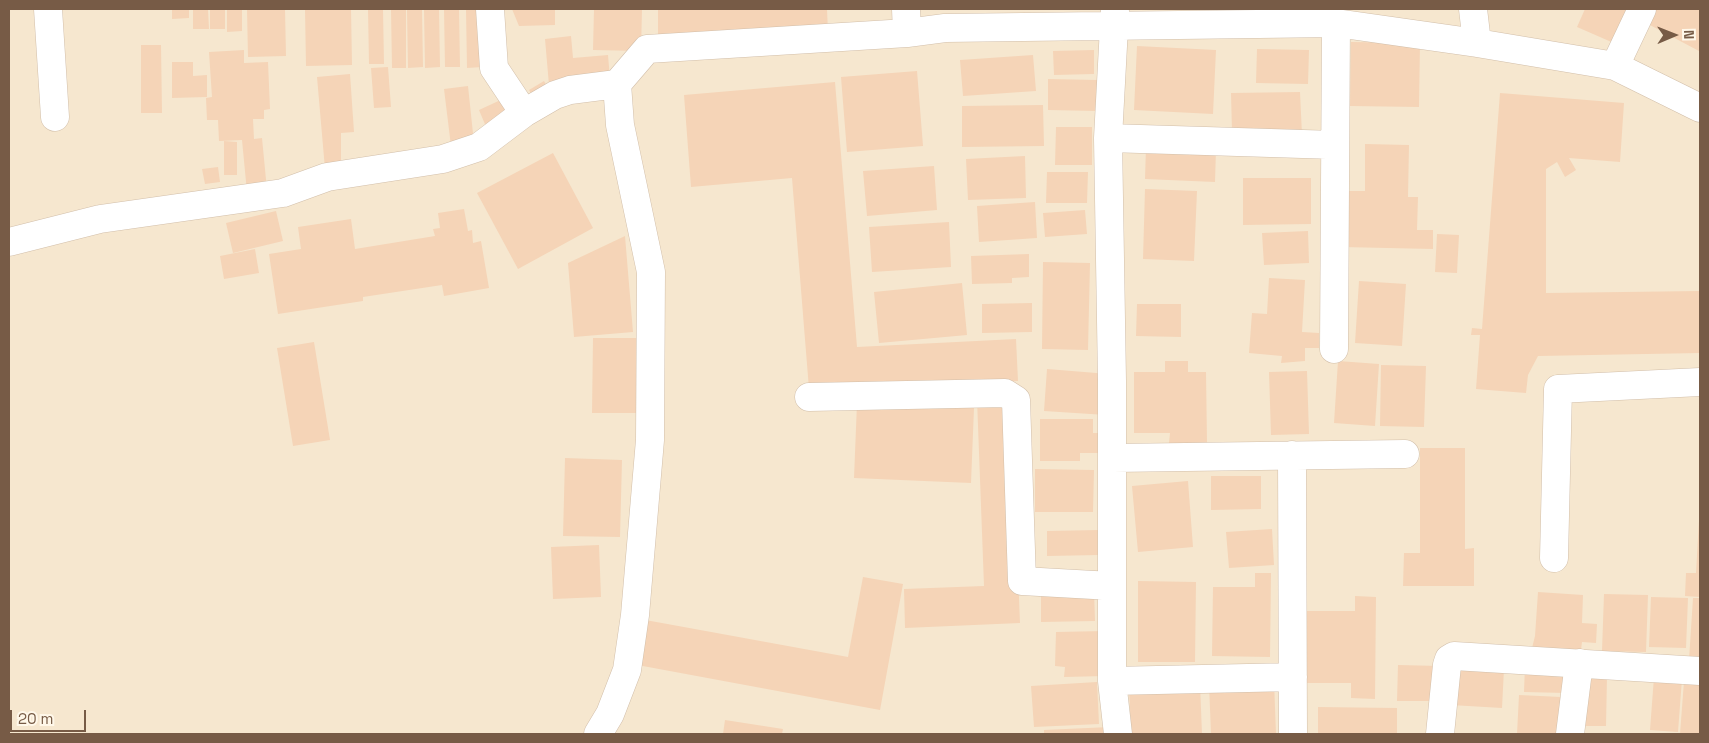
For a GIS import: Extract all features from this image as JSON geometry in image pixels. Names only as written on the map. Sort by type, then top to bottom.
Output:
[{"type":"street","points":[[48,9],[55,117]]},
{"type":"street","points":[[490,9],[494,68],[524,113]]},
{"type":"street","points":[[1473,9],[1477,43]]},
{"type":"street","points":[[1616,66],[1642,9]]},
{"type":"street","points":[[9,242],[100,219],[283,192],[327,177],[443,159],[479,147],[524,113],[555,95],[570,90],[617,84],[647,49],[906,21],[945,28],[1116,18],[1287,16],[1477,43],[1616,66],[1700,108]]},
{"type":"street","points":[[1116,18],[1108,138],[1113,458],[1112,681],[1118,734]]},
{"type":"street","points":[[1334,350],[1336,23]]},
{"type":"street","points":[[610,728],[627,670],[635,615],[650,430],[651,272],[620,126],[617,84]]},
{"type":"street","points":[[1108,138],[1335,145]]},
{"type":"street","points":[[1554,558],[1558,389],[1565,387],[1700,382]]},
{"type":"street","points":[[809,397],[1005,393],[1013,397],[1016,400],[1022,581],[1112,586]]},
{"type":"street","points":[[1113,458],[1405,454]]},
{"type":"street","points":[[1292,455],[1293,734]]},
{"type":"street","points":[[1440,734],[1447,665],[1449,659],[1454,656],[1700,671]]},
{"type":"street","points":[[1570,734],[1579,663]]},
{"type":"street","points":[[1112,681],[1293,677]]},
{"type":"shaded area","points":[[9,9],[1700,9],[1700,734],[9,734]]},
{"type":"building","points":[[172,9],[189,9],[189,18],[172,19]]},
{"type":"building","points":[[193,9],[208,9],[209,29],[193,29]]},
{"type":"building","points":[[210,9],[225,9],[225,29],[210,29]]},
{"type":"building","points":[[227,9],[242,9],[242,31],[227,32]]},
{"type":"building","points":[[247,9],[285,9],[286,56],[248,57]]},
{"type":"building","points":[[305,9],[351,9],[352,65],[306,66]]},
{"type":"building","points":[[368,9],[383,9],[384,64],[369,64]]},
{"type":"building","points":[[391,9],[406,9],[406,68],[392,68]]},
{"type":"building","points":[[407,9],[422,9],[423,67],[408,68]]},
{"type":"building","points":[[424,9],[439,9],[440,67],[425,68]]},
{"type":"building","points":[[444,9],[459,9],[460,67],[445,67]]},
{"type":"building","points":[[466,9],[481,9],[482,67],[467,68]]},
{"type":"building","points":[[512,9],[555,9],[555,25],[519,26]]},
{"type":"building","points":[[594,9],[642,9],[641,51],[593,50]]},
{"type":"building","points":[[658,9],[827,9],[828,33],[658,34]]},
{"type":"building","points":[[1585,9],[1632,9],[1616,44],[1577,27]]},
{"type":"building","points":[[1655,9],[1700,9],[1699,51],[1648,24]]},
{"type":"building","points":[[571,36],[573,58],[608,55],[610,79],[549,85],[545,39]]},
{"type":"building","points":[[1351,42],[1420,43],[1419,107],[1350,106]]},
{"type":"building","points":[[141,45],[161,45],[162,113],[141,113]]},
{"type":"building","points":[[1137,46],[1216,50],[1213,114],[1134,110]]},
{"type":"building","points":[[1257,49],[1309,50],[1308,84],[1256,83]]},
{"type":"building","points":[[244,50],[244,63],[268,62],[270,109],[264,110],[264,119],[253,119],[254,139],[262,138],[267,190],[247,192],[242,140],[219,141],[218,120],[207,120],[206,98],[212,97],[209,52]]},
{"type":"building","points":[[1094,50],[1094,74],[1054,75],[1053,51]]},
{"type":"building","points":[[1033,55],[1036,91],[963,96],[960,60]]},
{"type":"building","points":[[172,62],[193,62],[193,76],[207,75],[207,97],[172,98]]},
{"type":"building","points":[[388,67],[391,107],[374,108],[371,68]]},
{"type":"building","points":[[917,71],[923,146],[847,152],[841,77]]},
{"type":"building","points":[[350,74],[354,132],[341,133],[341,167],[325,169],[317,77]]},
{"type":"building","points":[[1048,79],[1097,80],[1097,111],[1048,110]]},
{"type":"building","points":[[544,81],[551,93],[536,102],[529,90]]},
{"type":"building","points":[[835,82],[857,347],[1016,339],[1018,381],[809,389],[792,178],[691,187],[684,95]]},
{"type":"building","points":[[468,86],[474,143],[451,146],[444,89]]},
{"type":"building","points":[[1300,92],[1302,135],[1232,132],[1231,93]]},
{"type":"building","points":[[1500,93],[1624,103],[1620,162],[1569,158],[1576,170],[1565,177],[1557,162],[1546,169],[1546,293],[1700,291],[1700,353],[1538,356],[1528,375],[1526,393],[1476,389],[1480,335],[1471,335],[1472,328],[1482,329]]},
{"type":"building","points":[[507,97],[515,115],[487,129],[479,110]]},
{"type":"building","points":[[1043,105],[1044,146],[962,147],[962,106]]},
{"type":"building","points":[[1056,127],[1092,127],[1092,165],[1055,165]]},
{"type":"building","points":[[224,141],[237,142],[237,175],[224,175]]},
{"type":"building","points":[[1365,144],[1409,145],[1408,197],[1418,197],[1417,230],[1433,230],[1433,249],[1342,247],[1343,191],[1365,191]]},
{"type":"building","points":[[1146,147],[1216,149],[1215,182],[1145,179]]},
{"type":"building","points":[[553,153],[593,228],[518,269],[477,193]]},
{"type":"building","points":[[1025,156],[1026,198],[968,200],[966,159]]},
{"type":"building","points":[[934,166],[937,210],[867,216],[863,171]]},
{"type":"building","points":[[218,167],[220,182],[205,184],[202,169]]},
{"type":"building","points":[[1047,172],[1088,172],[1087,203],[1046,203]]},
{"type":"building","points":[[1243,178],[1311,178],[1311,224],[1243,225]]},
{"type":"building","points":[[1145,189],[1197,191],[1194,261],[1143,259]]},
{"type":"building","points":[[1035,202],[1037,238],[979,242],[977,206]]},
{"type":"building","points":[[464,209],[468,231],[472,230],[473,243],[481,241],[489,288],[444,296],[442,285],[363,297],[363,301],[278,314],[269,254],[301,249],[298,227],[351,219],[355,249],[435,236],[433,229],[440,228],[438,213]]},
{"type":"building","points":[[1085,210],[1087,234],[1045,237],[1043,213]]},
{"type":"building","points":[[276,211],[283,241],[233,253],[226,223]]},
{"type":"building","points":[[949,222],[951,267],[872,272],[869,227]]},
{"type":"building","points":[[1308,231],[1309,263],[1264,265],[1262,233]]},
{"type":"building","points":[[1437,234],[1459,235],[1457,273],[1435,272]]},
{"type":"building","points":[[625,236],[633,332],[574,337],[568,263]]},
{"type":"building","points":[[255,249],[259,273],[224,279],[220,256]]},
{"type":"building","points":[[1029,254],[1029,277],[1012,278],[1012,283],[972,284],[971,256]]},
{"type":"building","points":[[1043,262],[1090,263],[1088,350],[1042,349]]},
{"type":"building","points":[[1269,278],[1305,280],[1302,332],[1319,333],[1319,348],[1305,348],[1305,361],[1281,363],[1282,356],[1249,353],[1252,313],[1267,314]]},
{"type":"building","points":[[1359,281],[1406,284],[1402,346],[1355,343]]},
{"type":"building","points":[[962,283],[967,335],[879,343],[874,292]]},
{"type":"building","points":[[1032,303],[1032,332],[982,333],[982,304]]},
{"type":"building","points":[[1137,304],[1181,304],[1181,337],[1136,336]]},
{"type":"building","points":[[593,338],[639,338],[638,413],[592,413]]},
{"type":"building","points":[[314,342],[330,440],[293,446],[277,348]]},
{"type":"building","points":[[1165,361],[1188,361],[1188,372],[1206,372],[1207,443],[1169,443],[1170,433],[1134,433],[1134,372],[1165,372]]},
{"type":"building","points":[[1338,361],[1379,364],[1375,426],[1334,423]]},
{"type":"building","points":[[1381,365],[1426,366],[1424,427],[1380,426]]},
{"type":"building","points":[[1047,369],[1109,374],[1106,415],[1044,411]]},
{"type":"building","points":[[1307,371],[1309,434],[1271,435],[1269,372]]},
{"type":"building","points":[[1011,397],[1020,623],[905,628],[904,589],[984,586],[977,399]]},
{"type":"building","points":[[857,403],[974,408],[971,483],[854,478]]},
{"type":"building","points":[[1040,419],[1093,419],[1093,433],[1103,433],[1103,453],[1080,453],[1080,461],[1040,461]]},
{"type":"building","points":[[1420,448],[1465,448],[1465,549],[1474,548],[1474,586],[1403,586],[1404,553],[1420,553]]},
{"type":"building","points":[[565,458],[622,460],[620,537],[563,536]]},
{"type":"building","points":[[1035,469],[1094,470],[1093,512],[1035,512]]},
{"type":"building","points":[[1211,476],[1261,476],[1261,509],[1211,510]]},
{"type":"building","points":[[1188,481],[1193,547],[1138,552],[1132,486]]},
{"type":"building","points":[[1699,520],[1700,597],[1685,596],[1686,573],[1696,573]]},
{"type":"building","points":[[1272,529],[1274,565],[1229,568],[1226,532]]},
{"type":"building","points":[[1099,530],[1099,555],[1047,556],[1047,531]]},
{"type":"building","points":[[599,545],[601,597],[553,599],[551,547]]},
{"type":"building","points":[[1255,573],[1271,573],[1270,657],[1212,656],[1213,587],[1255,587]]},
{"type":"building","points":[[863,577],[903,584],[880,710],[632,664],[640,619],[848,657]]},
{"type":"building","points":[[1138,581],[1196,582],[1195,662],[1138,662]]},
{"type":"building","points":[[1094,591],[1095,621],[1041,622],[1041,592]]},
{"type":"building","points":[[1538,592],[1583,595],[1582,623],[1597,624],[1596,643],[1582,642],[1581,650],[1562,649],[1562,654],[1531,652],[1535,636]]},
{"type":"building","points":[[1604,594],[1648,595],[1646,652],[1602,651]]},
{"type":"building","points":[[1355,596],[1376,597],[1375,699],[1351,698],[1351,683],[1306,683],[1307,611],[1355,611]]},
{"type":"building","points":[[1651,597],[1688,598],[1686,648],[1649,647]]},
{"type":"building","points":[[1693,598],[1700,598],[1700,660],[1689,660]]},
{"type":"building","points":[[1105,631],[1105,676],[1064,677],[1065,667],[1055,666],[1056,632]]},
{"type":"building","points":[[1398,665],[1440,666],[1439,701],[1397,701]]},
{"type":"building","points":[[1525,665],[1567,667],[1566,693],[1524,692]]},
{"type":"building","points":[[1454,666],[1504,669],[1502,708],[1451,705]]},
{"type":"building","points":[[1583,675],[1607,676],[1606,726],[1582,726]]},
{"type":"building","points":[[1654,677],[1682,679],[1678,732],[1650,730]]},
{"type":"building","points":[[1274,681],[1276,734],[1211,734],[1209,683]]},
{"type":"building","points":[[1684,681],[1700,682],[1700,734],[1680,734]]},
{"type":"building","points":[[1097,682],[1099,724],[1034,727],[1031,686]]},
{"type":"building","points":[[1200,684],[1202,734],[1131,734],[1129,687]]},
{"type":"building","points":[[1519,695],[1561,697],[1558,734],[1517,734]]},
{"type":"building","points":[[1318,707],[1397,708],[1397,734],[1318,734]]},
{"type":"building","points":[[725,720],[783,729],[782,734],[723,734]]},
{"type":"building","points":[[1110,727],[1111,734],[1044,734],[1044,730]]}]
